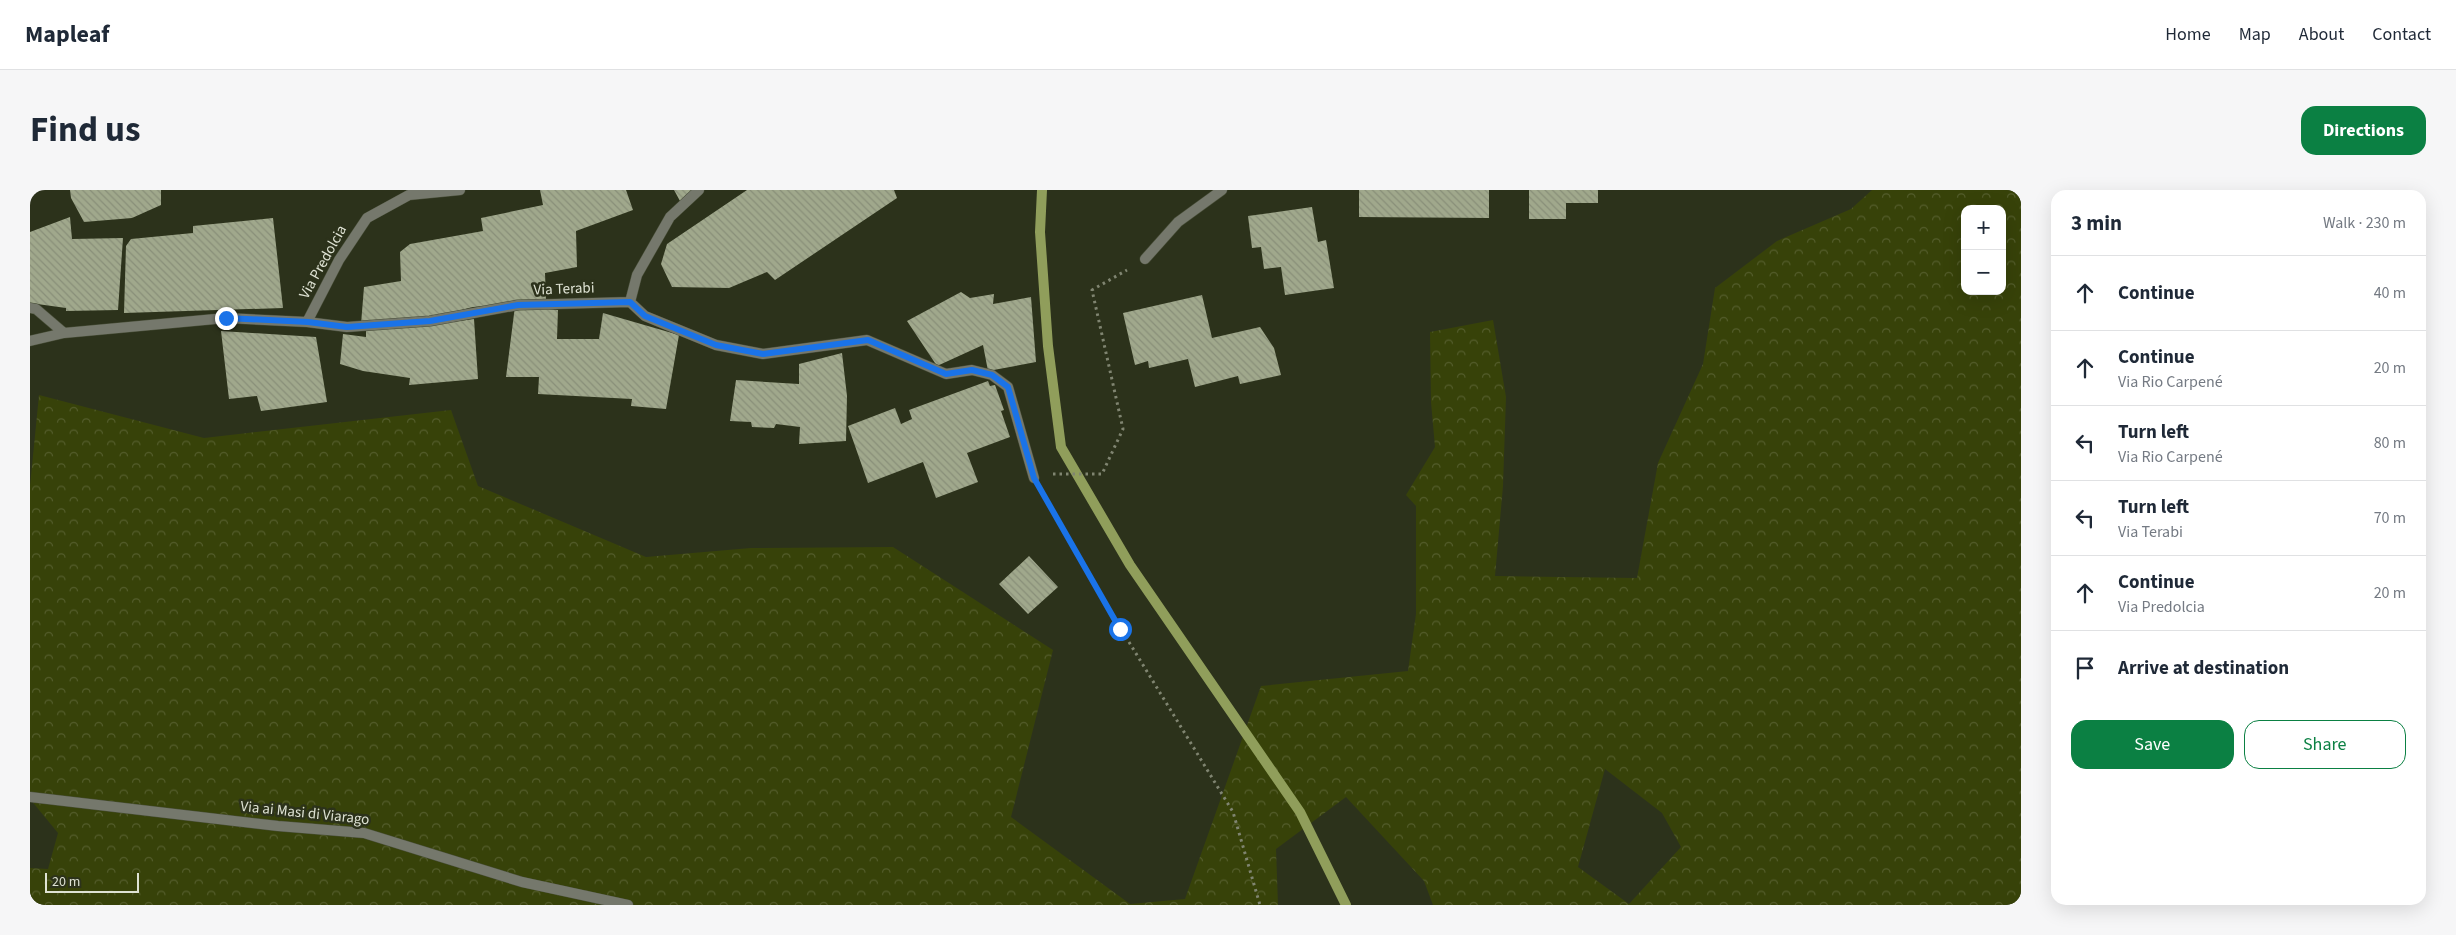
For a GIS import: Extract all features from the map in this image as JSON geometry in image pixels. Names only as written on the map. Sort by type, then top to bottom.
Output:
[{"type":"street","name":"Via Predolcia","points":[[30,341],[64,333],[226,318],[308,322],[338,260],[367,218],[409,195],[460,190]]},
{"type":"street","points":[[699,190],[670,217],[637,275],[630,302],[645,316],[716,345],[763,354],[868,340],[946,374],[972,370],[992,375],[1008,387],[1034,478]]},
{"type":"street","points":[[1145,259],[1178,222],[1222,190]]},
{"type":"street","name":"Via Terabi","points":[[308,322],[347,327],[368,326],[430,321],[518,305],[630,302]]},
{"type":"street","points":[[30,308],[36,309],[64,333]]},
{"type":"street","name":"Via ai Masi di Viarago","points":[[30,797],[278,826],[364,832],[522,882],[628,905]]},
{"type":"path","points":[[1048,474],[1102,474],[1123,429],[1092,290],[1145,259]]},
{"type":"path","points":[[1034,478],[1120,629],[1233,812],[1260,905]]},
{"type":"green space","points":[[1872,190],[2021,190],[2021,905],[1433,905],[1424,881],[1346,797],[1276,849],[1278,905],[30,905],[30,868],[48,869],[58,833],[30,799],[30,486],[39,395],[204,438],[451,410],[478,486],[646,557],[751,548],[893,547],[1053,650],[1011,817],[1130,904],[1185,899],[1261,686],[1408,671],[1416,614],[1416,506],[1406,495],[1435,447],[1431,402],[1430,332],[1493,320],[1506,397],[1503,486],[1495,576],[1637,578],[1658,463],[1703,364],[1715,288],[1777,241],[1851,209]],"holes":[[[1605,769],[1662,813],[1681,847],[1629,904],[1578,867]]]},
{"type":"building","points":[[70,190],[161,190],[161,205],[132,218],[84,222],[71,198]]},
{"type":"building","points":[[540,190],[626,190],[633,210],[576,231],[577,267],[545,273],[546,301],[473,307],[430,318],[361,324],[364,287],[401,281],[400,252],[410,244],[483,231],[481,218],[543,205]]},
{"type":"building","points":[[674,190],[692,190],[680,201]]},
{"type":"building","points":[[747,190],[894,190],[897,198],[775,280],[767,272],[729,288],[672,287],[661,264],[667,244]]},
{"type":"building","points":[[1359,190],[1489,190],[1489,218],[1359,217]]},
{"type":"building","points":[[1529,190],[1598,190],[1598,203],[1566,203],[1566,219],[1529,219]]},
{"type":"building","points":[[1312,207],[1318,242],[1326,240],[1334,288],[1285,295],[1281,267],[1264,269],[1261,247],[1252,248],[1248,216]]},
{"type":"building","points":[[70,217],[72,239],[123,238],[118,310],[66,311],[66,308],[30,303],[30,232]]},
{"type":"building","points":[[273,218],[283,308],[124,313],[126,246],[131,239],[193,233],[193,226]]},
{"type":"building","points":[[961,292],[970,298],[994,294],[993,304],[1031,297],[1036,362],[988,371],[983,345],[937,366],[907,321]]},
{"type":"building","points":[[1202,295],[1212,338],[1260,327],[1274,348],[1281,375],[1240,384],[1238,376],[1195,387],[1188,359],[1149,368],[1148,361],[1135,365],[1123,313]]},
{"type":"building","points":[[515,306],[558,310],[557,339],[599,339],[603,313],[679,335],[666,409],[631,406],[632,399],[538,394],[539,377],[506,377]]},
{"type":"building","points":[[474,319],[478,379],[409,385],[410,378],[363,371],[340,364],[343,334],[366,337],[366,328],[414,327]]},
{"type":"building","points":[[221,331],[316,337],[327,402],[261,411],[257,396],[229,399]]},
{"type":"building","points":[[842,353],[847,396],[846,441],[799,444],[800,427],[776,424],[774,428],[752,427],[751,422],[730,421],[736,380],[799,384],[799,364]]},
{"type":"building","points":[[988,381],[990,386],[995,385],[1004,410],[1001,411],[1010,437],[967,453],[978,482],[936,498],[923,462],[868,483],[848,426],[895,408],[901,424],[912,419],[909,410]]},
{"type":"building","points":[[1029,556],[1058,587],[1028,614],[999,584]]},
{"type":"waterway","points":[[1042,190],[1040,232],[1048,346],[1061,447],[1130,565],[1300,812],[1346,905]]},
{"type":"route","points":[[226,318],[308,322],[347,327],[430,321],[518,305],[630,302],[645,316],[716,345],[763,354],[868,340],[946,374],[972,370],[992,375],[1008,387],[1034,478],[1120,629]]}]
